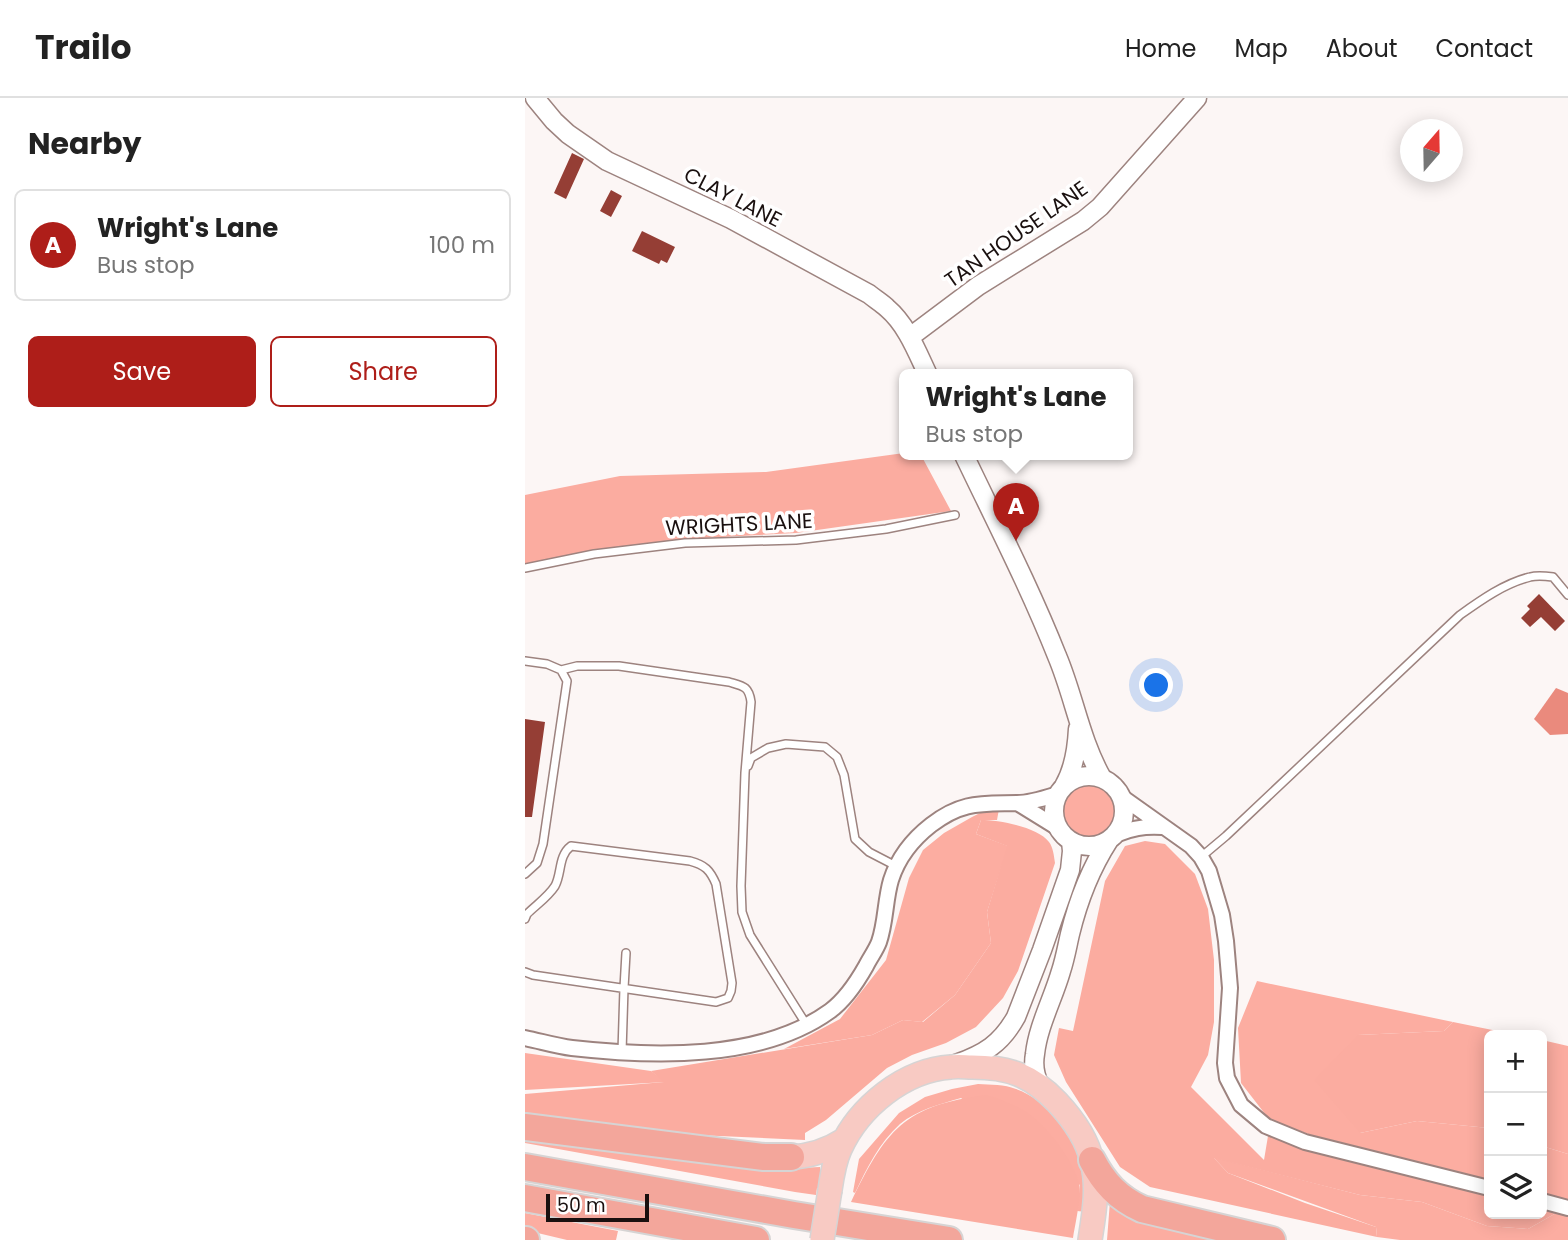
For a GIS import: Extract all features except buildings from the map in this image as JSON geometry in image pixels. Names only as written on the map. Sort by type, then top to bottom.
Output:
[{"type":"highway","points":[[525,1127],[764,1157],[791,1157]]},
{"type":"highway","points":[[1092,1160],[1111,1189],[1142,1209],[1272,1240]]},
{"type":"highway","points":[[525,1167],[949,1240]]},
{"type":"highway","points":[[525,1198],[756,1240]]},
{"type":"main road","points":[[791,1157],[814,1154],[836,1146],[887,1091],[917,1075],[949,1067],[1013,1071],[1040,1086],[1077,1126],[1092,1160],[1095,1187],[1090,1240]]},
{"type":"main road","points":[[822,1240],[834,1165],[844,1140]]},
{"type":"street","name":"CLAY LANE","points":[[535,98],[568,134],[607,161],[731,219],[869,295],[898,318],[925,369]]},
{"type":"street","name":"TAN HOUSE LANE","points":[[910,337],[978,286],[1083,221],[1100,207],[1197,98]]},
{"type":"street","points":[[966,460],[1024,579],[1053,647],[1078,723],[1101,778]]},
{"type":"street","points":[[949,1067],[994,1046],[1010,1028],[1042,950],[1070,870],[1072,851],[1054,811],[1074,761],[1078,723]]},
{"type":"street","points":[[525,1038],[569,1047],[652,1054],[739,1047],[761,1042],[806,1024],[831,1010],[857,983],[878,944],[896,866],[920,835],[960,808],[979,804],[1019,804],[1061,790],[1081,776],[1092,776],[1110,782],[1117,789],[1122,797],[1124,817],[1121,826],[1099,856],[1070,932],[1062,970],[1037,1043],[1034,1062],[1040,1086]]},
{"type":"street","points":[[1122,797],[1184,841],[1201,857],[1209,871],[1222,915],[1230,988],[1224,1063],[1227,1078],[1241,1105],[1266,1126],[1305,1142],[1484,1187]]},
{"type":"street","points":[[1019,804],[1081,845],[1092,846],[1132,828],[1163,827]]},
{"type":"street","points":[[1547,1202],[1568,1208]]},
{"type":"lane","name":"WRIGHTS LANE","points":[[525,568],[594,554],[685,543],[796,540],[886,528],[955,515]]},
{"type":"lane","points":[[1201,857],[1460,615],[1497,591],[1533,576],[1553,577],[1568,595]]},
{"type":"lane","points":[[525,661],[547,664],[561,670],[577,666],[619,666],[729,682],[743,686],[750,693],[742,912],[750,935],[806,1024]]},
{"type":"lane","points":[[525,874],[537,863],[543,844],[567,681],[561,670]]},
{"type":"lane","points":[[745,773],[751,758],[768,748],[786,744],[825,747],[837,757],[844,775],[855,839],[869,852],[896,866]]},
{"type":"lane","points":[[525,919],[553,889],[560,875],[565,851],[571,846],[690,860],[703,864],[711,872],[716,884],[732,983],[728,998],[716,1002],[525,972]]},
{"type":"lane","points":[[622,1052],[626,953]]},
{"type":"shaded area","points":[[899,454],[899,460],[924,460],[951,511],[796,533],[684,539],[525,564],[525,495],[620,476],[766,472]]},
{"type":"shaded area","points":[[1556,688],[1568,693],[1568,734],[1550,735],[1534,719]]},
{"type":"shaded area","points":[[1089,785],[1099,787],[1107,793],[1113,801],[1113,821],[1107,829],[1099,835],[1089,837],[1079,835],[1071,829],[1065,821],[1063,811],[1065,801],[1071,793],[1079,787]]},
{"type":"shaded area","points":[[999,809],[997,820],[981,820],[976,834],[1008,846],[987,912],[991,943],[955,995],[922,1022],[903,1020],[872,1035],[784,1049],[840,1019],[886,960],[909,878],[923,850],[944,833],[972,817],[984,811]]},
{"type":"shaded area","points":[[981,820],[1008,823],[1036,832],[1049,842],[1053,852],[1055,863],[1018,971],[1003,998],[976,1027],[887,1068],[826,1120],[805,1133],[805,1140],[697,1135],[525,1115],[525,1094],[664,1082],[651,1071],[872,1035],[903,1020],[923,1022],[955,995],[991,943],[987,912],[1007,846],[976,834]]},
{"type":"shaded area","points":[[1145,841],[1165,844],[1195,874],[1208,909],[1214,960],[1214,1022],[1208,1055],[1191,1087],[1264,1160],[1268,1136],[1484,1193],[1484,1219],[1546,1219],[1528,1229],[1487,1226],[1422,1202],[1360,1195],[1214,1158],[1228,1173],[1376,1227],[1377,1237],[1150,1187],[1120,1167],[1066,1082],[1054,1055],[1059,1028],[1073,1031],[1105,881],[1125,846]]},
{"type":"shaded area","points":[[1257,981],[1453,1022],[1444,1031],[1358,1035],[1360,1133],[1417,1121],[1484,1128],[1484,1179],[1311,1135],[1269,1119],[1241,1083],[1238,1028]]},
{"type":"shaded area","points":[[1453,1022],[1492,1030],[1484,1030],[1484,1128],[1417,1121],[1360,1133],[1314,1080],[1358,1035],[1444,1031]]},
{"type":"shaded area","points":[[1547,1041],[1568,1046],[1568,1154],[1547,1148]]},
{"type":"shaded area","points":[[525,1053],[651,1071],[666,1082],[525,1090]]},
{"type":"shaded area","points":[[978,1084],[1016,1089],[1040,1102],[1061,1123],[1076,1148],[1086,1174],[1087,1212],[1077,1211],[1080,1185],[961,1098],[921,1111],[900,1124],[880,1148],[855,1193],[853,1192],[859,1159],[899,1113],[925,1097]]},
{"type":"shaded area","points":[[987,1095],[1016,1106],[1032,1116],[1053,1137],[1066,1156],[1080,1188],[1073,1238],[851,1202],[875,1156],[901,1125],[936,1106]]},
{"type":"shaded area","points":[[525,1134],[776,1169],[820,1167],[823,1189],[817,1188],[816,1195],[795,1192],[525,1143]]},
{"type":"shaded area","points":[[1547,1148],[1568,1154],[1568,1200],[1547,1194]]},
{"type":"shaded area","points":[[1213,1157],[1360,1195],[1422,1202],[1487,1226],[1528,1229],[1558,1212],[1568,1215],[1568,1240],[1400,1240],[1377,1237],[1376,1227],[1228,1173]]},
{"type":"shaded area","points":[[1110,1201],[1247,1240],[1107,1240]]},
{"type":"shaded area","points":[[1547,1209],[1558,1212],[1547,1218]]},
{"type":"shaded area","points":[[525,1213],[618,1231],[616,1240],[567,1240],[525,1230]]},
{"type":"place","name":"Wright's Lane","points":[[1016,541]]}]
